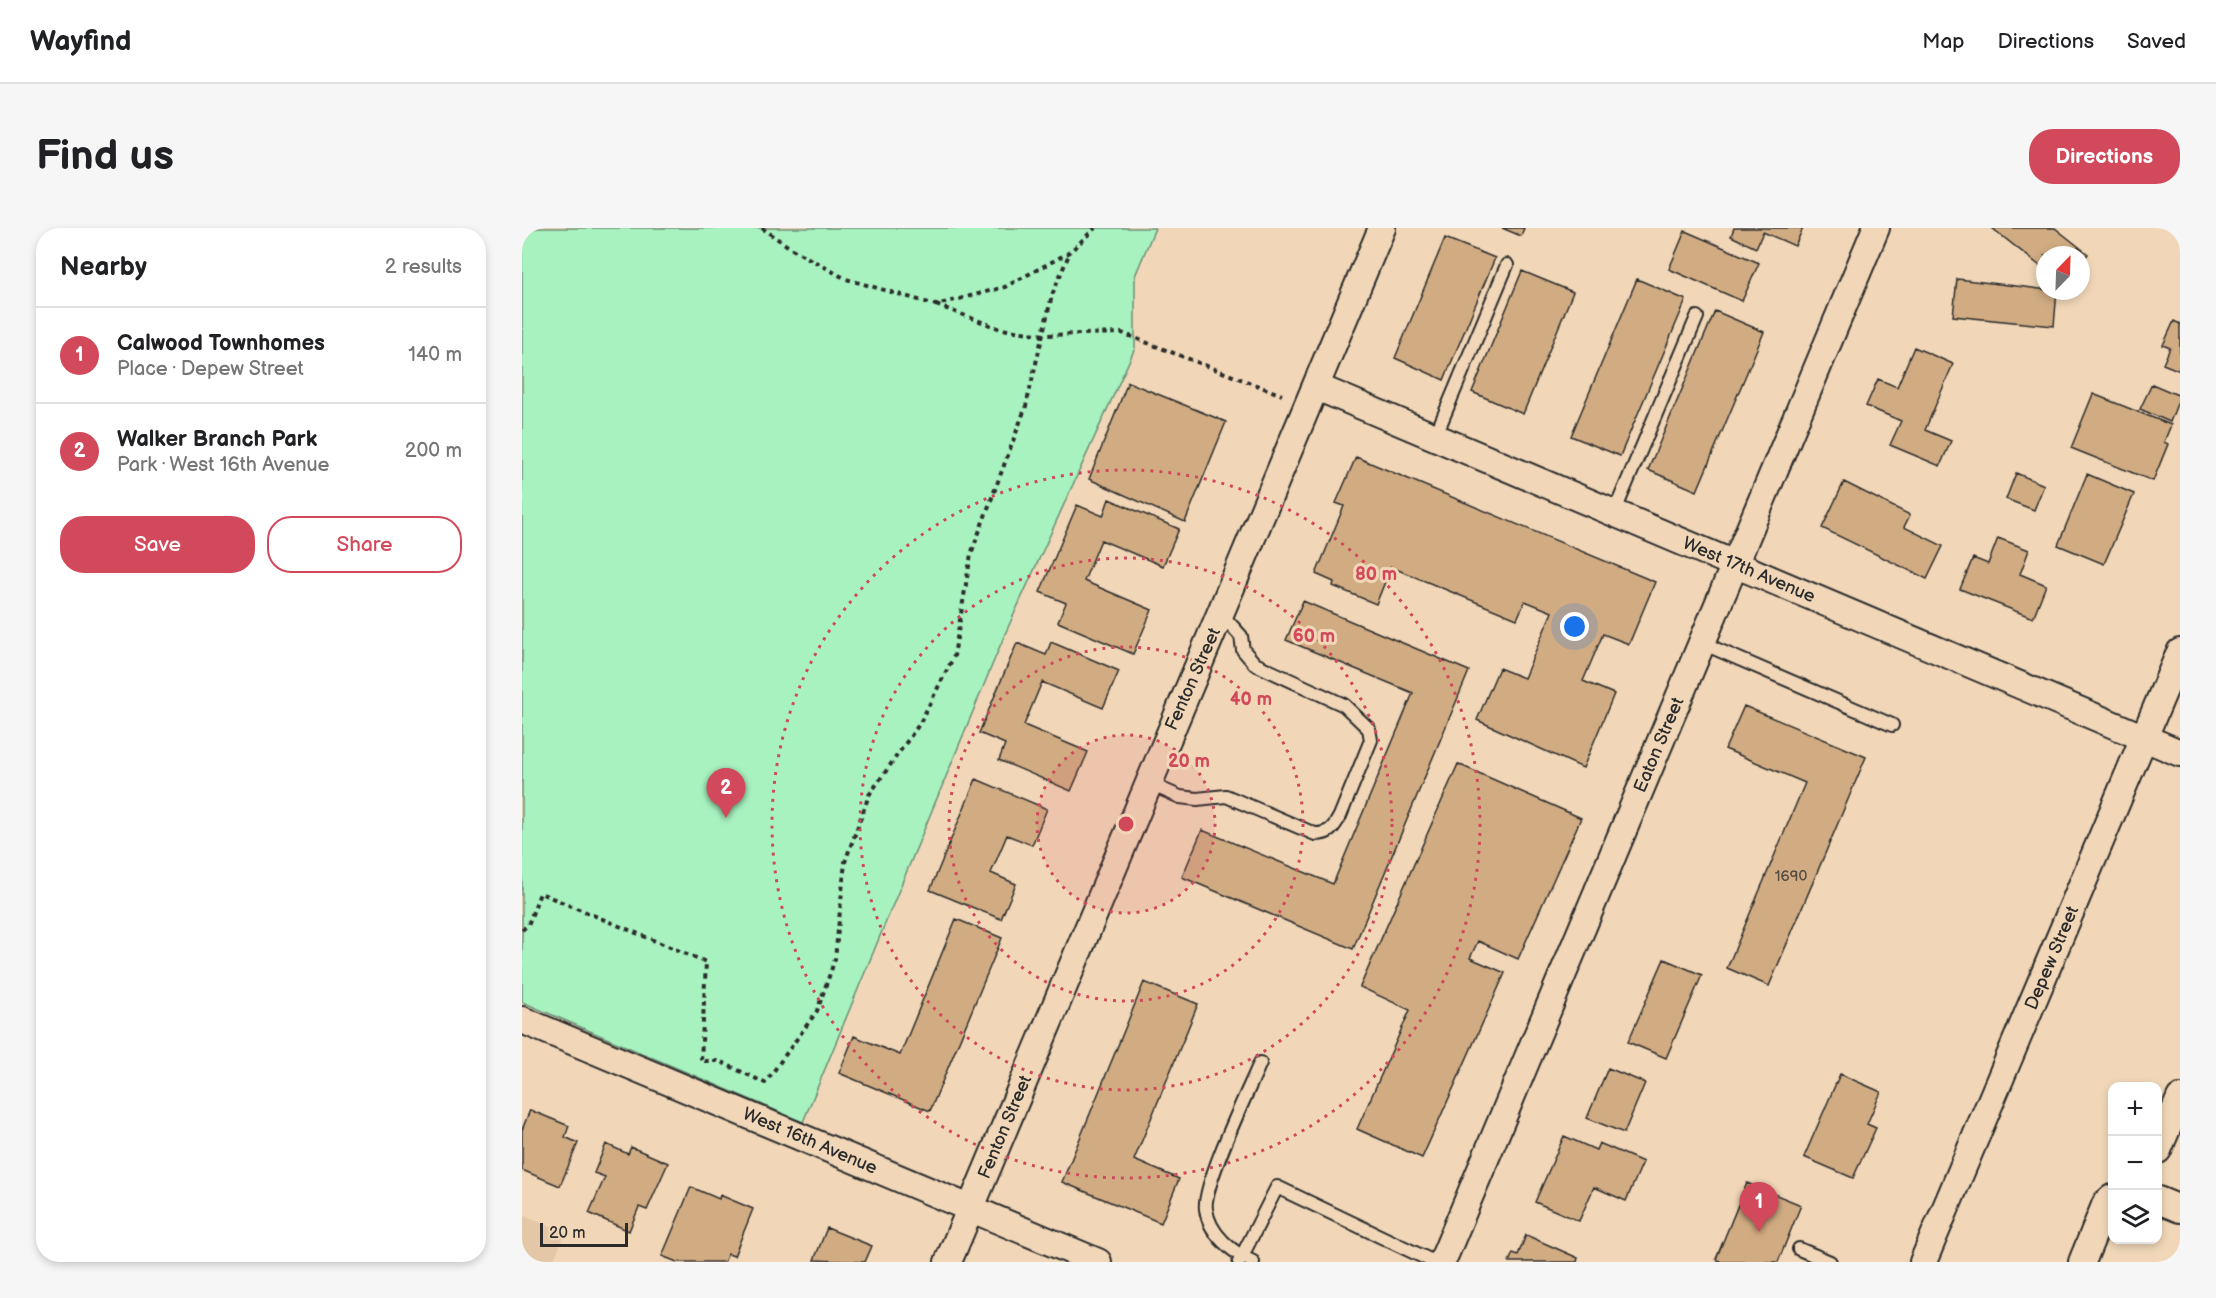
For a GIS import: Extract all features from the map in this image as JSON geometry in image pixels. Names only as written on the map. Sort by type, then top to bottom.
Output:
[{"type":"street","name":"Fenton Street","points":[[948,1262],[1382,228]]},
{"type":"street","name":"Eaton Street","points":[[1442,1262],[1876,228]]},
{"type":"street","name":"West 17th Avenue","points":[[1317,387],[2180,753]]},
{"type":"street","name":"Depew Street","points":[[1923,1262],[2180,652]]},
{"type":"street","name":"West 16th Avenue","points":[[522,1020],[1098,1262]]},
{"type":"street","points":[[2162,1139],[2180,1098]]},
{"type":"street","points":[[2082,1262],[2108,1201]]},
{"type":"street","points":[[2162,1202],[2180,1209]]},
{"type":"lane","points":[[1435,437],[1507,265]]},
{"type":"lane","points":[[1614,513],[1697,317]]},
{"type":"lane","points":[[1148,783],[1180,797],[1197,799],[1226,796],[1315,834],[1326,834],[1341,816],[1371,740],[1369,729],[1344,705],[1255,664],[1243,650],[1241,636],[1221,614]]},
{"type":"lane","points":[[1702,642],[1892,724]]},
{"type":"lane","points":[[1260,1063],[1209,1185],[1205,1209],[1215,1233],[1244,1260],[1277,1187],[1434,1262]]},
{"type":"lane","points":[[1799,1249],[1830,1262]]},
{"type":"path","points":[[762,228],[792,249],[846,279],[936,305],[1001,329],[1044,335],[1122,333],[1283,396]]},
{"type":"path","points":[[936,305],[1005,286],[1070,252],[1095,228]]},
{"type":"path","points":[[522,930],[528,925],[540,893],[706,962],[701,1061],[719,1061],[765,1083],[817,1011],[835,959],[845,862],[869,795],[920,723],[954,656],[971,554],[1026,406],[1052,295],[1070,252]]},
{"type":"shaded area","points":[[522,1215],[565,1233],[553,1262],[522,1262]]},
{"type":"green space","points":[[522,228],[1155,228],[1135,276],[1135,348],[1005,634],[803,1122],[522,1002]]},
{"type":"building","points":[[1502,228],[1524,228],[1521,236]]},
{"type":"building","points":[[1734,228],[1803,228],[1795,246],[1763,232],[1756,248],[1731,236]]},
{"type":"building","points":[[1992,228],[2055,228],[2078,246],[2036,246],[2036,263]]},
{"type":"building","points":[[1685,231],[1759,263],[1742,301],[1669,269]]},
{"type":"building","points":[[1445,238],[1495,258],[1444,380],[1395,358]]},
{"type":"building","points":[[1522,271],[1573,292],[1523,414],[1472,392]]},
{"type":"building","points":[[1637,279],[1686,300],[1620,456],[1571,436]]},
{"type":"building","points":[[1957,279],[2036,288],[2036,300],[2056,300],[2054,326],[1953,316]]},
{"type":"building","points":[[1715,311],[1764,332],[1697,491],[1648,470]]},
{"type":"building","points":[[2174,321],[2180,324],[2180,371],[2163,364],[2170,348],[2163,345]]},
{"type":"building","points":[[1914,347],[1953,364],[1925,430],[1951,441],[1940,466],[1890,445],[1901,421],[1866,406],[1878,379],[1897,387]]},
{"type":"building","points":[[1128,382],[1226,422],[1185,522],[1089,479]]},
{"type":"building","points":[[2152,384],[2180,396],[2170,422],[2140,409]]},
{"type":"building","points":[[2093,394],[2171,425],[2164,442],[2168,444],[2153,481],[2071,448]]},
{"type":"building","points":[[1356,457],[1655,582],[1629,644],[1603,634],[1583,681],[1614,694],[1583,768],[1477,720],[1499,668],[1524,678],[1552,612],[1525,601],[1517,619],[1391,567],[1376,604],[1333,586],[1334,582],[1316,574],[1344,506],[1336,503]]},
{"type":"building","points":[[2016,473],[2044,485],[2034,510],[2006,499]]},
{"type":"building","points":[[2087,474],[2134,494],[2104,564],[2058,545]]},
{"type":"building","points":[[1844,482],[1910,515],[1904,527],[1943,546],[1927,579],[1822,528]]},
{"type":"building","points":[[1109,499],[1179,529],[1163,566],[1101,540],[1084,581],[1152,610],[1133,654],[1058,622],[1066,603],[1040,592],[1077,505],[1103,516]]},
{"type":"building","points":[[1998,538],[2029,550],[2020,574],[2046,585],[2033,618],[1960,589],[1973,558],[1988,564]]},
{"type":"building","points":[[1303,601],[1469,671],[1353,949],[1182,877],[1202,830],[1333,884],[1413,693],[1286,640]]},
{"type":"building","points":[[1051,642],[1119,671],[1103,708],[1042,682],[1024,725],[1088,752],[1071,791],[999,760],[1005,744],[979,733],[1017,643],[1046,655]]},
{"type":"building","points":[[1744,706],[1866,757],[1769,986],[1727,968],[1805,783],[1725,749]]},
{"type":"building","points":[[1458,764],[1581,818],[1518,959],[1478,941],[1470,958],[1505,973],[1422,1158],[1357,1129],[1410,1010],[1360,987]]},
{"type":"building","points":[[976,779],[1047,809],[1032,845],[1007,835],[991,873],[1016,884],[1001,919],[930,890]]},
{"type":"building","points":[[956,919],[1002,938],[930,1111],[839,1073],[854,1036],[900,1055]]},
{"type":"building","points":[[1664,959],[1702,975],[1666,1058],[1628,1042]]},
{"type":"building","points":[[1144,982],[1198,1004],[1134,1160],[1179,1179],[1161,1223],[1062,1182]]},
{"type":"building","points":[[1608,1068],[1645,1083],[1624,1133],[1587,1118]]},
{"type":"building","points":[[1840,1074],[1881,1092],[1867,1124],[1876,1128],[1853,1178],[1804,1157]]},
{"type":"building","points":[[530,1110],[569,1126],[565,1137],[578,1143],[560,1186],[522,1170],[522,1130]]},
{"type":"building","points":[[1564,1136],[1596,1150],[1599,1143],[1643,1162],[1626,1201],[1594,1187],[1579,1221],[1535,1202]]},
{"type":"building","points":[[606,1144],[628,1154],[631,1147],[668,1163],[647,1210],[639,1207],[629,1231],[589,1213],[605,1177],[594,1173]]},
{"type":"building","points":[[1747,1183],[1801,1205],[1778,1262],[1721,1262],[1716,1259]]},
{"type":"building","points":[[691,1187],[719,1199],[720,1195],[753,1209],[734,1256],[728,1254],[724,1262],[677,1262],[662,1256]]},
{"type":"building","points":[[827,1228],[872,1246],[865,1262],[814,1260]]},
{"type":"building","points":[[1526,1235],[1578,1258],[1577,1262],[1509,1262],[1513,1253],[1518,1255]]},
{"type":"place","name":"Walker Branch Park","points":[[726,818]]},
{"type":"place","name":"Calwood Townhomes","points":[[1759,1232]]}]
